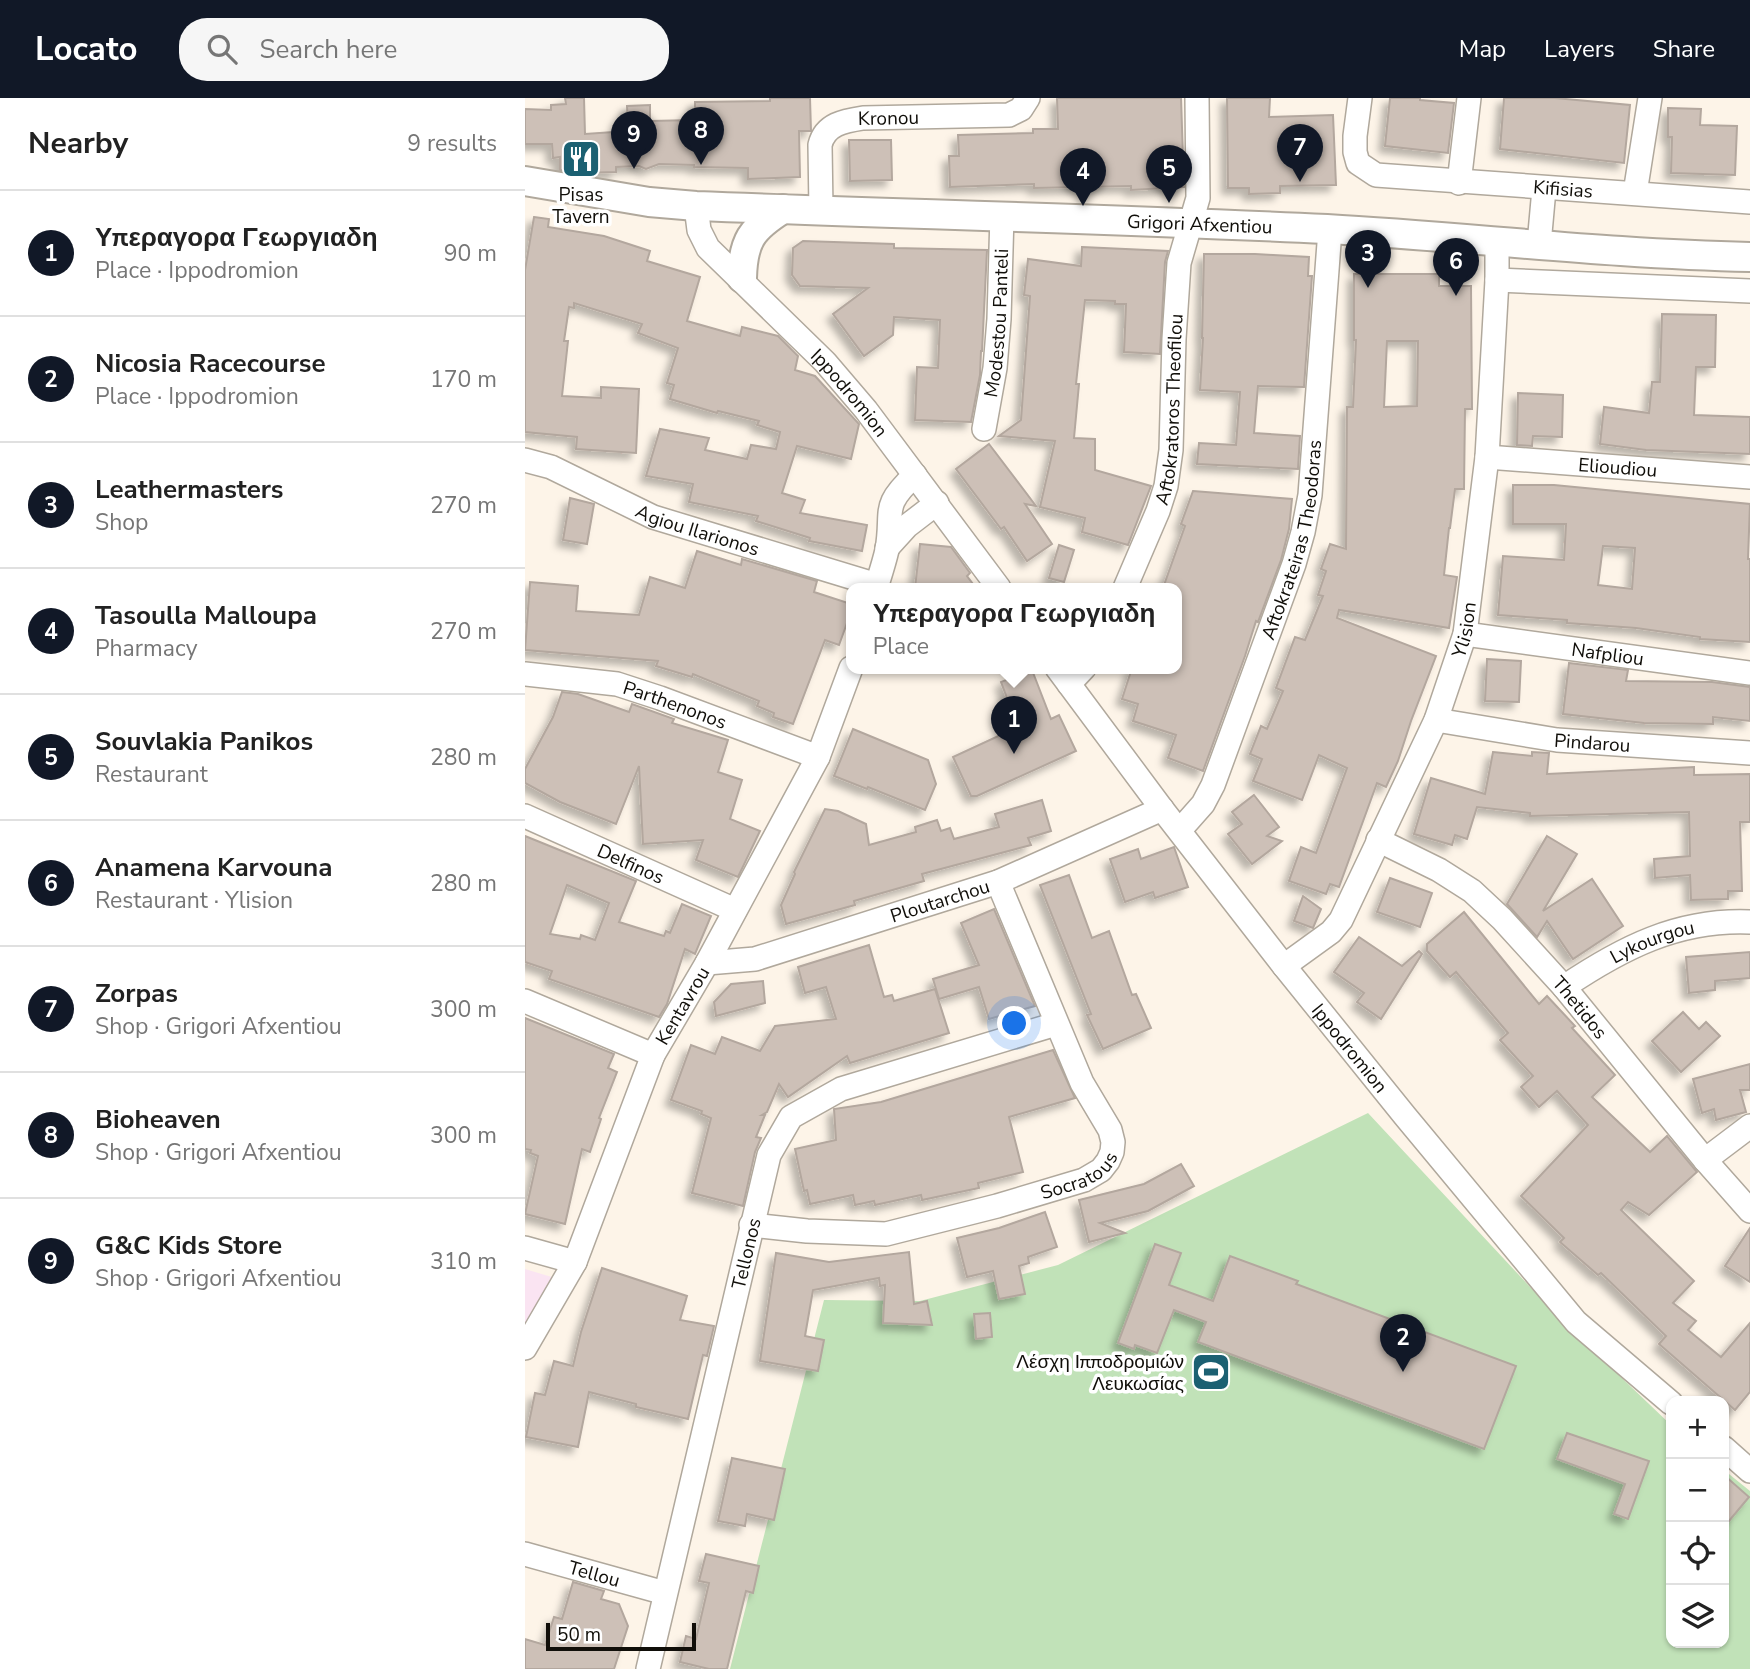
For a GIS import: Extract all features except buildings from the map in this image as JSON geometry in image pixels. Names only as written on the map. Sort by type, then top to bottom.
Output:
[{"type":"main road","name":"Grigori Afxentiou","points":[[525,181],[636,200],[696,206],[1191,223],[1750,257]]},
{"type":"main road","points":[[742,278],[747,241],[767,219],[783,209]]},
{"type":"street","name":"Kronou","points":[[821,211],[820,145],[822,135],[830,127],[863,118],[1009,115],[1021,109],[1028,98]]},
{"type":"street","name":"Aftokratoros Theofilou","points":[[1127,583],[1159,511],[1166,486],[1171,450],[1179,263],[1199,184],[1196,98]]},
{"type":"street","name":"Kifisias","points":[[1360,98],[1355,152],[1358,163],[1376,175],[1750,202]]},
{"type":"street","points":[[1459,183],[1469,98]]},
{"type":"street","points":[[1635,193],[1650,98]]},
{"type":"street","points":[[1539,244],[1544,189]]},
{"type":"street","name":"Ippodromion","points":[[696,206],[702,239],[708,247],[825,362],[866,410],[995,583]]},
{"type":"street","name":"Modestou Panteli","points":[[984,429],[997,344],[1002,215]]},
{"type":"street","name":"Aftokrateiras Theodoras","points":[[1179,830],[1203,804],[1213,785],[1294,564],[1303,532],[1310,495],[1329,230]]},
{"type":"street","name":"Ylision","points":[[1284,967],[1337,928],[1436,720],[1465,634],[1487,457],[1497,280],[1496,241]]},
{"type":"street","points":[[1497,280],[1750,291]]},
{"type":"street","name":"Elioudiou","points":[[1487,457],[1750,477]]},
{"type":"street","name":"Agiou Ilarionos","points":[[525,460],[559,470],[626,505],[662,520],[864,583]]},
{"type":"street","points":[[878,583],[887,548],[888,523],[893,500],[915,475]]},
{"type":"street","points":[[887,548],[907,526],[937,503]]},
{"type":"street","name":"Nafpliou","points":[[1465,634],[1750,673]]},
{"type":"street","name":"Parthenonos","points":[[525,674],[617,684],[818,757]]},
{"type":"street","name":"Kentavrou","points":[[525,1348],[575,1262],[653,1055],[707,963],[818,757],[849,674]]},
{"type":"street","name":"Ippodromion","points":[[1070,674],[1162,809],[1284,967],[1405,1116],[1576,1322],[1666,1399]]},
{"type":"street","name":"Pindarou","points":[[1436,720],[1557,740],[1750,753]]},
{"type":"street","name":"Ploutarchou","points":[[707,963],[755,959],[998,882],[1162,809]]},
{"type":"street","name":"Delfinos","points":[[525,816],[735,910]]},
{"type":"street","name":"Thetidos","points":[[1378,840],[1439,870],[1472,891],[1501,919],[1564,987],[1750,1211]]},
{"type":"street","name":"Socratous","points":[[751,1225],[807,1231],[886,1234],[997,1206],[1084,1180],[1101,1170],[1112,1152],[1110,1130],[1083,1083],[1056,1024],[998,882]]},
{"type":"street","name":"Lykourgou","points":[[1564,987],[1604,960],[1637,943],[1667,932],[1703,925],[1750,922]]},
{"type":"street","points":[[525,1001],[653,1055]]},
{"type":"street","name":"Tellonos","points":[[648,1669],[769,1155],[791,1117],[841,1089],[1056,1024]]},
{"type":"street","points":[[1705,1160],[1750,1126]]},
{"type":"street","points":[[525,1248],[575,1262]]},
{"type":"street","points":[[1729,1452],[1750,1471]]},
{"type":"street","name":"Tellou","points":[[525,1554],[664,1593]]},
{"type":"shaded area","points":[[525,1269],[555,1278],[525,1326]]},
{"type":"green space","name":"Λέσχη Ιπποδρομιών Λευκωσίας","points":[[1368,1113],[1559,1318],[1666,1420],[1666,1648],[1729,1648],[1729,1474],[1750,1491],[1750,1669],[730,1669],[824,1300],[920,1301],[1058,1265]]},
{"type":"place","name":"Pisas Tavern","points":[[581,159]]},
{"type":"place","name":"Bioheaven","points":[[701,165]]},
{"type":"place","name":"G&C Kids Store","points":[[634,169]]},
{"type":"place","name":"Zorpas","points":[[1300,182]]},
{"type":"place","name":"Souvlakia Panikos","points":[[1169,203]]},
{"type":"place","name":"Tasoulla Malloupa","points":[[1083,206]]},
{"type":"place","name":"Leathermasters","points":[[1368,288]]},
{"type":"place","name":"Anamena Karvouna","points":[[1456,296]]},
{"type":"place","name":"Υπεραγορα Γεωργιαδη","points":[[1014,754]]},
{"type":"place","name":"Λέσχη Ιπποδρομιών Λευκωσίας","points":[[1211,1372]]},
{"type":"place","name":"Nicosia Racecourse","points":[[1403,1372]]}]
